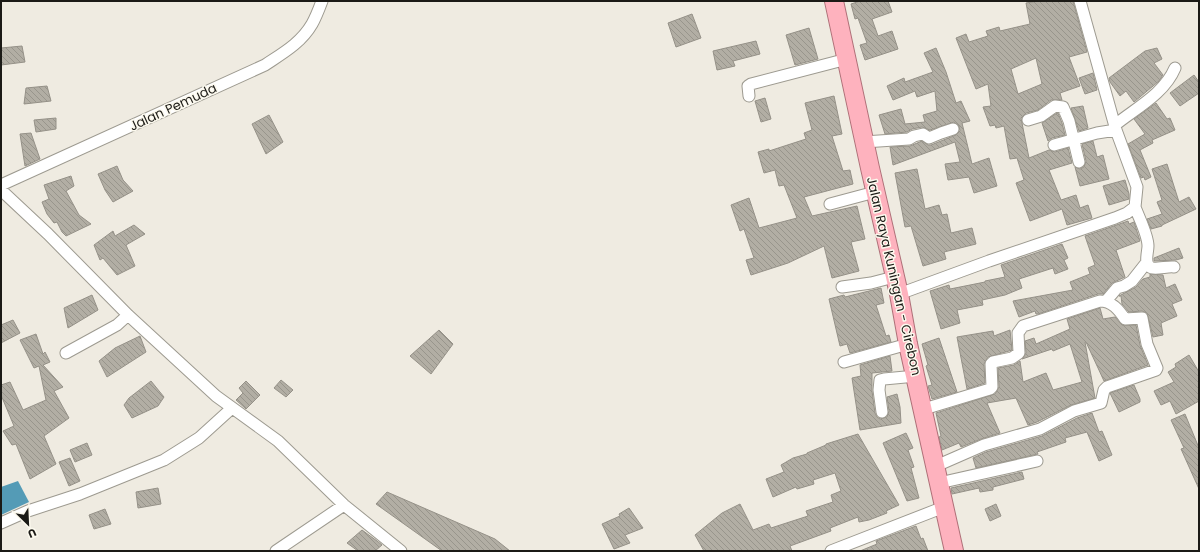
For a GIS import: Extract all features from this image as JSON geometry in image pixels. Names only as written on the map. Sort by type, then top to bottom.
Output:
[{"type":"highway","name":"Jalan Raya Kuningan - Cirebon","points":[[834,1],[954,551]]},
{"type":"street","name":"Jalan Pemuda","points":[[1,185],[265,65],[292,47],[303,36],[312,23],[322,1]]},
{"type":"street","points":[[1080,1],[1116,128],[1137,187],[1135,207],[1148,244],[1147,262],[1132,281],[1117,288],[1106,301]]},
{"type":"street","points":[[749,96],[748,86],[751,84],[847,59]]},
{"type":"street","points":[[1054,145],[1116,128],[1160,90],[1170,78],[1175,68]]},
{"type":"street","points":[[1028,120],[1041,116],[1055,106],[1063,107],[1079,162]]},
{"type":"street","points":[[864,142],[909,139],[923,134],[928,138],[953,129]]},
{"type":"street","points":[[1,190],[48,234],[128,315],[216,396],[278,441],[344,505],[401,551]]},
{"type":"street","points":[[830,204],[875,192]]},
{"type":"street","points":[[842,287],[871,283],[897,285],[990,261],[1115,218],[1128,213],[1135,207]]},
{"type":"street","points":[[1147,262],[1150,267],[1155,269],[1167,266],[1174,267]]},
{"type":"street","points":[[924,408],[990,389],[992,387],[991,364],[993,362],[1012,358],[1019,353],[1018,333],[1024,326],[1100,301],[1110,303],[1125,319],[1142,318],[1147,344],[1155,362],[1156,370],[1107,387],[1104,390],[1101,403],[1074,411],[1040,429],[984,445],[938,474]]},
{"type":"street","points":[[66,353],[117,324],[128,315]]},
{"type":"street","points":[[844,362],[908,344]]},
{"type":"street","points":[[882,412],[879,390],[880,380],[916,376]]},
{"type":"street","points":[[1,523],[28,511],[80,494],[164,460],[199,438],[232,408]]},
{"type":"street","points":[[938,474],[1037,462]]},
{"type":"street","points":[[276,551],[344,505]]},
{"type":"street","points":[[831,551],[944,507]]},
{"type":"water","points":[[18,481],[29,502],[1,515],[1,487]]},
{"type":"building","points":[[860,1],[888,1],[892,12],[872,19],[878,36],[892,31],[898,49],[865,60],[860,45],[867,43],[858,18],[855,19],[851,4]]},
{"type":"building","points":[[1038,1],[1073,1],[1087,52],[1069,57],[1080,86],[1060,93],[1062,100],[1051,100],[1038,110],[1026,113],[1021,118],[1029,158],[1049,150],[1055,152],[1068,148],[1072,163],[1049,170],[1061,200],[1076,195],[1080,208],[1088,205],[1092,218],[1067,225],[1062,209],[1030,221],[1016,183],[1024,180],[1017,158],[1010,159],[1004,126],[996,128],[995,125],[990,126],[983,107],[991,106],[988,84],[976,89],[956,38],[966,34],[969,42],[988,36],[986,31],[999,27],[1000,31],[1030,24],[1026,3]],"holes":[[[1036,58],[1042,84],[1018,94],[1011,69]]]},
{"type":"building","points":[[692,14],[701,38],[676,47],[668,23]]},
{"type":"building","points":[[809,28],[818,59],[795,65],[786,35]]},
{"type":"building","points":[[756,41],[760,54],[733,61],[735,66],[717,70],[713,51]]},
{"type":"building","points":[[22,46],[25,62],[1,65],[1,48]]},
{"type":"building","points":[[936,48],[956,103],[961,101],[970,121],[962,123],[972,164],[989,158],[997,186],[974,193],[969,177],[948,180],[945,164],[960,162],[955,142],[893,165],[890,147],[910,146],[922,141],[928,145],[931,145],[956,135],[960,131],[959,126],[954,122],[930,130],[922,127],[912,129],[907,132],[885,134],[879,115],[901,109],[905,124],[925,122],[923,115],[937,111],[935,91],[917,97],[915,91],[893,100],[887,86],[904,78],[905,82],[933,72],[924,53]]},
{"type":"building","points":[[1157,48],[1162,59],[1154,63],[1163,75],[1159,81],[1134,102],[1126,91],[1120,96],[1110,82],[1109,78],[1145,51]]},
{"type":"building","points":[[1093,73],[1097,90],[1085,94],[1079,78]]},
{"type":"building","points":[[1194,75],[1199,82],[1199,93],[1180,106],[1170,93]]},
{"type":"building","points":[[47,86],[51,101],[24,104],[26,88]]},
{"type":"building","points":[[834,96],[842,134],[832,136],[843,171],[850,170],[853,184],[804,197],[812,216],[857,206],[865,239],[851,242],[859,271],[832,278],[824,246],[788,263],[751,275],[746,260],[754,258],[744,229],[740,231],[731,205],[749,198],[759,228],[797,218],[784,185],[779,186],[775,170],[764,173],[758,152],[769,149],[769,151],[806,139],[804,133],[812,130],[805,103]]},
{"type":"building","points":[[765,98],[771,119],[761,122],[755,101]]},
{"type":"building","points":[[1156,103],[1167,119],[1170,118],[1175,130],[1152,140],[1153,143],[1140,150],[1151,177],[1145,180],[1144,177],[1141,178],[1128,144],[1145,134],[1134,119]]},
{"type":"building","points":[[1083,106],[1088,128],[1079,131],[1071,108]]},
{"type":"building","points":[[1057,113],[1062,123],[1065,135],[1052,138],[1048,141],[1042,123]]},
{"type":"building","points":[[269,115],[283,142],[266,154],[252,124]]},
{"type":"building","points":[[56,118],[56,129],[36,132],[34,120]]},
{"type":"building","points":[[31,133],[40,159],[25,166],[20,134]]},
{"type":"building","points":[[1093,141],[1097,157],[1103,155],[1109,179],[1080,186],[1075,167],[1080,169],[1084,167],[1086,161],[1082,144]]},
{"type":"building","points":[[1167,164],[1179,202],[1189,197],[1196,209],[1162,226],[1151,229],[1147,219],[1162,214],[1157,202],[1162,200],[1152,169]]},
{"type":"building","points":[[117,166],[123,180],[133,191],[113,202],[105,190],[98,174]]},
{"type":"building","points":[[917,169],[925,209],[939,205],[942,215],[947,214],[951,233],[972,228],[976,244],[944,252],[946,259],[923,266],[911,226],[905,227],[895,173]]},
{"type":"building","points":[[71,176],[74,186],[66,191],[79,215],[91,224],[66,236],[62,232],[57,222],[54,223],[47,214],[42,202],[49,199],[44,185]]},
{"type":"building","points":[[1125,180],[1129,199],[1109,205],[1103,186]]},
{"type":"building","points":[[1128,221],[1129,224],[1134,222],[1140,241],[1116,250],[1125,277],[1112,283],[1103,294],[1098,294],[1038,314],[1036,314],[1035,311],[1019,317],[1013,301],[1073,290],[1070,282],[1090,274],[1088,268],[1095,265],[1085,236]]},
{"type":"building","points":[[134,225],[145,234],[126,245],[135,266],[117,275],[103,258],[100,260],[94,245],[113,231],[115,236]]},
{"type":"building","points":[[1062,244],[1068,258],[1064,260],[1068,269],[1055,274],[1053,268],[1019,279],[1022,288],[1005,295],[982,300],[983,305],[957,310],[960,323],[941,329],[930,291],[949,285],[950,289],[1005,277],[1001,265]]},
{"type":"building","points":[[1179,248],[1183,258],[1176,260],[1154,261],[1154,258]]},
{"type":"building","points":[[1150,274],[1163,275],[1166,288],[1175,284],[1182,300],[1172,304],[1177,316],[1161,323],[1163,335],[1153,337],[1147,313],[1142,311],[1129,312],[1122,304],[1121,296],[1119,296],[1136,287],[1143,279],[1150,277]]},
{"type":"building","points":[[881,288],[884,303],[876,305],[886,336],[889,335],[891,342],[850,353],[847,344],[840,346],[829,299],[844,295],[845,297]]},
{"type":"building","points":[[92,295],[98,310],[68,328],[64,308]]},
{"type":"building","points":[[1100,308],[1103,319],[1115,317],[1122,325],[1136,325],[1140,345],[1148,365],[1104,381],[1085,342],[1095,398],[1071,405],[1028,425],[1016,398],[987,403],[1000,433],[961,447],[959,443],[942,450],[939,437],[941,436],[936,413],[995,394],[999,387],[998,368],[1014,365],[1020,361],[1023,382],[1046,373],[1053,390],[1082,382],[1070,344],[1053,351],[1052,349],[1022,359],[1026,353],[1025,341],[1034,338],[1036,344],[1070,329],[1067,319]]},
{"type":"building","points":[[13,320],[20,333],[1,343],[1,325]]},
{"type":"building","points":[[439,330],[453,344],[431,374],[410,356]]},
{"type":"building","points":[[1010,330],[1012,350],[988,357],[984,364],[985,383],[967,389],[957,337],[993,331],[994,336]]},
{"type":"building","points":[[36,334],[43,354],[45,352],[50,362],[43,365],[63,387],[54,391],[69,418],[44,436],[56,464],[30,479],[16,444],[12,445],[3,431],[14,426],[1,395],[1,385],[10,382],[23,410],[46,400],[39,366],[34,368],[20,340]]},
{"type":"building","points":[[140,336],[146,352],[107,377],[99,361],[115,348]]},
{"type":"building","points":[[939,338],[957,392],[932,399],[928,386],[932,385],[926,366],[928,365],[922,344]]},
{"type":"building","points":[[1189,355],[1199,372],[1199,401],[1176,414],[1170,401],[1161,405],[1154,391],[1174,382],[1168,372],[1176,367],[1175,364]]},
{"type":"building","points":[[890,356],[892,371],[872,373],[872,391],[875,413],[880,419],[887,417],[889,411],[887,397],[897,394],[901,423],[860,430],[852,378],[861,376],[860,365]]},
{"type":"building","points":[[281,380],[293,390],[286,397],[274,388]]},
{"type":"building","points":[[151,381],[164,397],[158,406],[132,418],[124,405],[129,398]]},
{"type":"building","points":[[246,381],[260,395],[246,409],[236,400],[243,393],[239,388]]},
{"type":"building","points":[[1134,385],[1140,402],[1119,412],[1110,393]]},
{"type":"building","points":[[1092,413],[1099,432],[1102,431],[1112,455],[1099,461],[1087,432],[1065,438],[1066,442],[1037,452],[1038,454],[976,468],[973,458],[986,452],[1042,436],[1077,418]]},
{"type":"building","points":[[1185,414],[1199,448],[1199,489],[1181,449],[1184,448],[1171,420]]},
{"type":"building","points":[[906,433],[913,448],[908,450],[914,467],[911,468],[919,498],[907,501],[883,443]]},
{"type":"building","points":[[858,434],[899,505],[886,511],[887,513],[869,520],[859,522],[858,517],[830,528],[831,531],[790,546],[792,551],[704,551],[695,535],[722,513],[740,504],[753,530],[769,524],[771,528],[808,516],[806,511],[833,502],[831,495],[841,491],[835,473],[813,480],[814,484],[797,489],[796,487],[773,497],[766,479],[784,472],[781,465],[793,458],[807,454],[826,444]]},
{"type":"building","points":[[87,443],[92,455],[75,462],[70,450]]},
{"type":"building","points":[[70,458],[80,481],[69,486],[59,462]]},
{"type":"building","points":[[1022,472],[1024,479],[993,487],[993,490],[980,492],[979,488],[952,494],[951,488]]},
{"type":"building","points":[[158,488],[161,504],[138,508],[136,492]]},
{"type":"building","points":[[387,492],[495,539],[510,551],[442,551],[376,504]]},
{"type":"building","points":[[996,504],[1001,516],[990,521],[985,509]]},
{"type":"building","points":[[629,508],[643,528],[625,535],[630,543],[614,549],[602,524],[620,516],[619,514]]},
{"type":"building","points":[[105,509],[111,524],[94,529],[89,515]]},
{"type":"building","points":[[916,526],[928,551],[860,551],[877,544],[876,541]]},
{"type":"building","points":[[362,530],[382,545],[375,551],[358,551],[347,543]]}]
